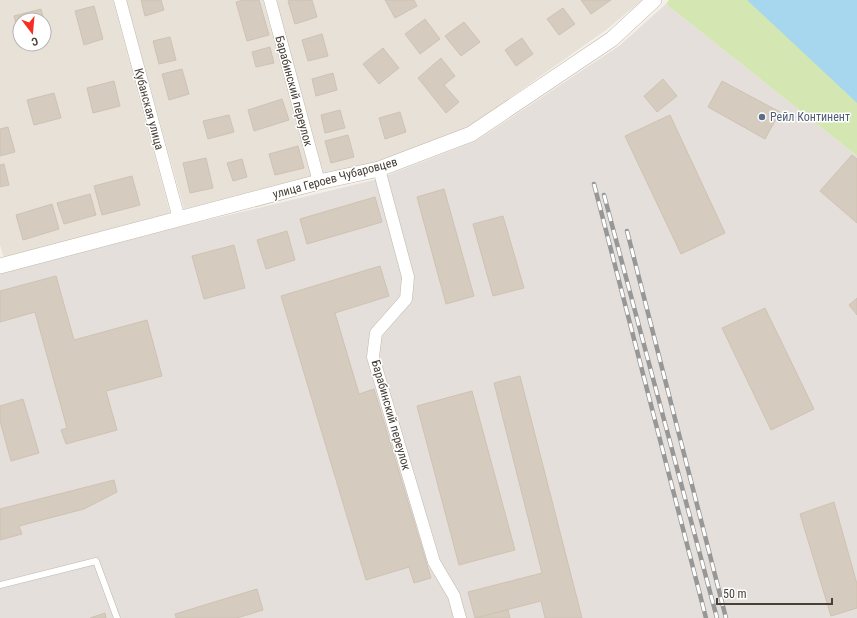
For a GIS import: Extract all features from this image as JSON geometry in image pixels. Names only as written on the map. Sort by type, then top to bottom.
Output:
[{"type":"street","name":"Кубанская улица","points":[[120,0],[179,218]]},
{"type":"street","name":"Барабинский переулок","points":[[270,0],[319,182]]},
{"type":"street","name":"улица Героев Чубаровцев","points":[[0,266],[319,182],[379,169],[471,134],[612,39],[654,0]]},
{"type":"street","name":"Барабинский переулок","points":[[379,169],[408,276],[406,299],[376,333],[373,357],[434,562],[454,596],[460,618]]},
{"type":"lane","points":[[0,585],[96,561],[117,618]]},
{"type":"shaded area","points":[[0,0],[113,0],[170,213],[4,258],[0,245]]},
{"type":"shaded area","points":[[126,0],[263,0],[311,176],[184,209]]},
{"type":"shaded area","points":[[276,0],[642,0],[606,30],[467,128],[377,164],[324,175]]},
{"type":"shaded area","points":[[666,4],[857,156],[857,618],[0,618],[0,274],[183,226],[378,179],[476,141],[619,46]]},
{"type":"green space","points":[[669,0],[857,0],[857,156],[666,4]]},
{"type":"water","points":[[747,0],[857,0],[857,103]]},
{"type":"building","points":[[141,0],[161,0],[164,10],[145,16]]},
{"type":"building","points":[[243,0],[259,0],[269,35],[247,41],[236,2]]},
{"type":"building","points":[[312,0],[317,17],[295,24],[288,1]]},
{"type":"building","points":[[385,0],[414,0],[417,6],[395,18]]},
{"type":"building","points":[[581,0],[611,0],[591,14]]},
{"type":"building","points":[[94,6],[103,39],[84,45],[75,11]]},
{"type":"building","points":[[563,8],[575,24],[559,35],[547,19]]},
{"type":"building","points":[[41,9],[42,12],[29,12]]},
{"type":"building","points":[[425,19],[440,39],[420,54],[405,34]]},
{"type":"building","points":[[464,22],[480,42],[461,56],[445,36]]},
{"type":"building","points":[[322,34],[328,56],[308,61],[302,40]]},
{"type":"building","points":[[170,37],[176,60],[159,64],[153,41]]},
{"type":"building","points":[[522,38],[533,54],[516,66],[505,50]]},
{"type":"building","points":[[270,47],[274,63],[256,67],[252,52]]},
{"type":"building","points":[[383,48],[399,68],[379,84],[363,64]]},
{"type":"building","points":[[441,58],[455,76],[444,85],[459,102],[446,113],[418,78]]},
{"type":"building","points":[[182,69],[189,94],[169,100],[162,74]]},
{"type":"building","points":[[333,73],[337,90],[316,96],[312,79]]},
{"type":"building","points":[[663,79],[677,96],[657,112],[644,96]]},
{"type":"building","points":[[114,81],[120,106],[93,113],[87,88]]},
{"type":"building","points":[[722,81],[780,112],[765,139],[708,107]]},
{"type":"building","points":[[54,93],[61,118],[34,125],[27,100]]},
{"type":"building","points":[[282,99],[289,120],[254,131],[248,110]]},
{"type":"building","points":[[340,110],[345,128],[325,133],[321,115]]},
{"type":"building","points":[[400,112],[406,132],[385,139],[379,118]]},
{"type":"building","points":[[229,115],[234,132],[208,139],[203,121]]},
{"type":"building","points":[[670,115],[725,233],[681,254],[625,136]]},
{"type":"building","points":[[8,127],[15,152],[0,156],[0,129]]},
{"type":"building","points":[[348,135],[354,157],[331,163],[325,141]]},
{"type":"building","points":[[298,146],[304,168],[275,175],[269,154]]},
{"type":"building","points":[[852,155],[857,159],[857,223],[820,191]]},
{"type":"building","points":[[206,158],[213,188],[190,193],[183,163]]},
{"type":"building","points":[[242,159],[247,177],[233,181],[227,163]]},
{"type":"building","points":[[4,164],[9,185],[0,187],[0,165]]},
{"type":"building","points":[[132,176],[140,205],[102,215],[94,186]]},
{"type":"building","points":[[444,189],[474,296],[446,304],[417,197]]},
{"type":"building","points":[[90,194],[96,215],[64,224],[57,203]]},
{"type":"building","points":[[375,197],[382,222],[307,244],[300,219]]},
{"type":"building","points":[[52,204],[59,229],[23,240],[16,215]]},
{"type":"building","points":[[503,216],[524,288],[493,296],[473,224]]},
{"type":"building","points":[[287,231],[295,260],[266,269],[257,240]]},
{"type":"building","points":[[234,245],[245,288],[204,299],[192,256]]},
{"type":"building","points":[[380,266],[389,296],[335,313],[359,394],[374,389],[431,578],[414,583],[409,567],[366,580],[281,296]]},
{"type":"building","points":[[56,276],[74,340],[147,320],[162,376],[106,391],[117,430],[66,444],[61,430],[67,428],[35,312],[0,322],[0,291]]},
{"type":"building","points":[[857,298],[857,315],[849,305]]},
{"type":"building","points":[[765,308],[814,409],[771,430],[722,328]]},
{"type":"building","points":[[520,376],[582,618],[545,618],[541,601],[475,618],[468,592],[542,573],[494,383]]},
{"type":"building","points":[[472,391],[515,550],[459,565],[417,406]]},
{"type":"building","points":[[23,399],[39,453],[11,461],[0,421],[0,406]]},
{"type":"building","points":[[114,480],[117,492],[84,509],[19,526],[22,534],[0,540],[0,509]]},
{"type":"building","points":[[834,502],[857,584],[857,608],[831,616],[800,514]]},
{"type":"building","points":[[257,589],[263,610],[237,618],[176,618],[175,614]]},
{"type":"building","points":[[508,610],[510,618],[475,618]]},
{"type":"building","points":[[105,613],[106,618],[90,618]]},
{"type":"railway","points":[[594,184],[706,618]]},
{"type":"railway","points":[[604,195],[717,618]]},
{"type":"railway","points":[[627,231],[726,618]]},
{"type":"place","name":"Рейл Континент","points":[[762,117]]}]
